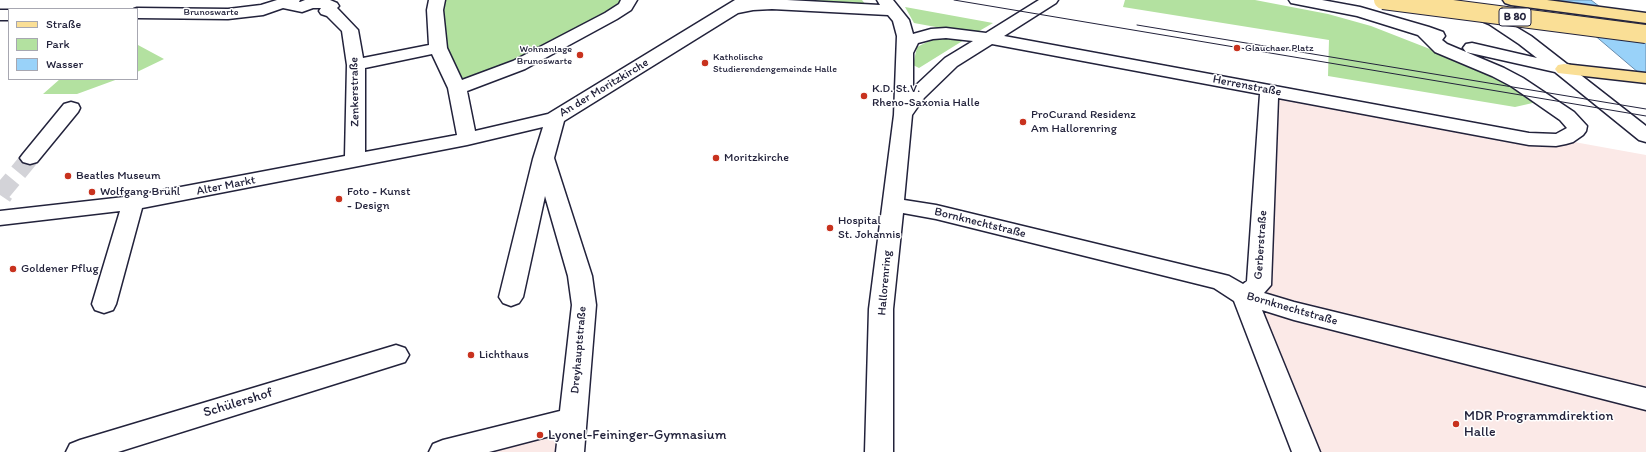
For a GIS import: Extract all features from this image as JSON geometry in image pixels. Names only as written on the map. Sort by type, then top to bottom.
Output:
[{"type":"main road","name":"B 80","points":[[1383,0],[1646,34]]},
{"type":"main road","name":"B 80","points":[[1511,0],[1646,18]]},
{"type":"main road","points":[[1564,69],[1646,78]]},
{"type":"street","points":[[180,12],[198,0]]},
{"type":"street","points":[[437,0],[435,10],[438,48],[457,88],[467,139]]},
{"type":"street","points":[[457,88],[519,65],[611,16],[625,7],[629,0]]},
{"type":"street","name":"Hallorenring","points":[[903,115],[917,94],[951,62],[1050,0]]},
{"type":"street","points":[[1297,0],[1360,12],[1423,31],[1476,50],[1564,69]]},
{"type":"street","points":[[1426,0],[1464,7],[1495,21],[1525,40],[1564,69],[1646,136]]},
{"type":"street","name":"Brunoswarte","points":[[138,13],[180,12],[228,14],[262,10],[293,3]]},
{"type":"street","name":"Zenkerstraße","points":[[293,3],[302,14],[319,14],[327,11],[332,12],[350,30],[356,64],[355,161]]},
{"type":"street","points":[[738,5],[889,5]]},
{"type":"street","name":"An der Moritzkirche","points":[[355,161],[514,129],[555,118],[738,5]]},
{"type":"street","name":"Hallorenring","points":[[879,452],[881,309],[903,115],[905,52],[905,36],[902,20],[889,5]]},
{"type":"street","name":"Herrenstraße","points":[[905,52],[912,40],[931,34],[946,33],[989,38],[1521,138],[1544,140],[1566,138],[1576,131],[1577,126],[1567,116],[1517,82],[1498,72],[1440,48],[1423,31]]},
{"type":"street","points":[[356,64],[438,48]]},
{"type":"street","name":"Gerberstraße","points":[[1244,296],[1259,285],[1264,214],[1269,90]]},
{"type":"street","points":[[30,158],[71,108]]},
{"type":"street","points":[[511,297],[555,118]]},
{"type":"street","name":"Dreyhauptstraße","points":[[544,158],[580,276],[584,305],[570,452]]},
{"type":"street","name":"Alter Markt","points":[[0,218],[133,203],[355,161]]},
{"type":"street","points":[[104,304],[133,203]]},
{"type":"street","name":"Bornknechtstraße","points":[[893,205],[936,212],[1221,282],[1244,296],[1294,311],[1646,399]]},
{"type":"street","points":[[1244,296],[1306,452]]},
{"type":"street","name":"Schülershof","points":[[80,452],[396,355]]},
{"type":"street","points":[[443,452],[574,419]]},
{"type":"shaded area","points":[[1270,87],[1646,155],[1646,452],[1306,452],[1244,296],[1259,285]]},
{"type":"shaded area","name":"Lyonel-Feininger-Gymnasium","points":[[574,419],[570,452],[443,452]]},
{"type":"green space","points":[[437,0],[629,0],[625,7],[457,88],[438,48]]},
{"type":"green space","points":[[779,0],[862,0],[866,5]]},
{"type":"green space","points":[[1125,0],[1255,0],[1328,14],[1371,26],[1458,60],[1501,80],[1537,102],[1515,107],[1328,76],[1329,40],[1123,7]]},
{"type":"green space","points":[[905,7],[993,23],[974,34],[914,23]]},
{"type":"green space","points":[[946,37],[964,40],[919,68],[913,65],[917,47],[933,39]]},
{"type":"green space","points":[[138,45],[164,59],[138,72]]},
{"type":"green space","points":[[59,80],[115,80],[77,94],[43,94]]},
{"type":"water","points":[[1553,0],[1591,0],[1646,42],[1646,79]]},
{"type":"tunnel","points":[[1,193],[30,158]]},
{"type":"tram line","points":[[954,0],[1646,116]]},
{"type":"tram line","points":[[1137,25],[1646,109]]},
{"type":"place","name":"Glauchaer Platz","points":[[1237,48]]},
{"type":"place","name":"Wohnanlage Brunoswarte","points":[[580,55]]},
{"type":"place","name":"Katholische Studierendengemeinde Halle","points":[[705,63]]},
{"type":"place","name":"K.D. St.V. Rheno-Saxonia Halle","points":[[864,96]]},
{"type":"place","name":"ProCurand Residenz Am Hallorenring","points":[[1023,122]]},
{"type":"place","name":"Moritzkirche","points":[[716,158]]},
{"type":"place","name":"Beatles Museum","points":[[68,176]]},
{"type":"place","name":"Wolfgang Brühl","points":[[92,192]]},
{"type":"place","name":"Foto - Kunst - Design","points":[[339,199]]},
{"type":"place","name":"Hospital St. Johannis","points":[[830,228]]},
{"type":"place","name":"Goldener Pflug","points":[[13,269]]},
{"type":"place","name":"Lichthaus","points":[[471,355]]},
{"type":"place","name":"MDR Programmdirektion Halle","points":[[1456,424]]},
{"type":"place","name":"Lyonel-Feininger-Gymnasium","points":[[540,435]]}]
